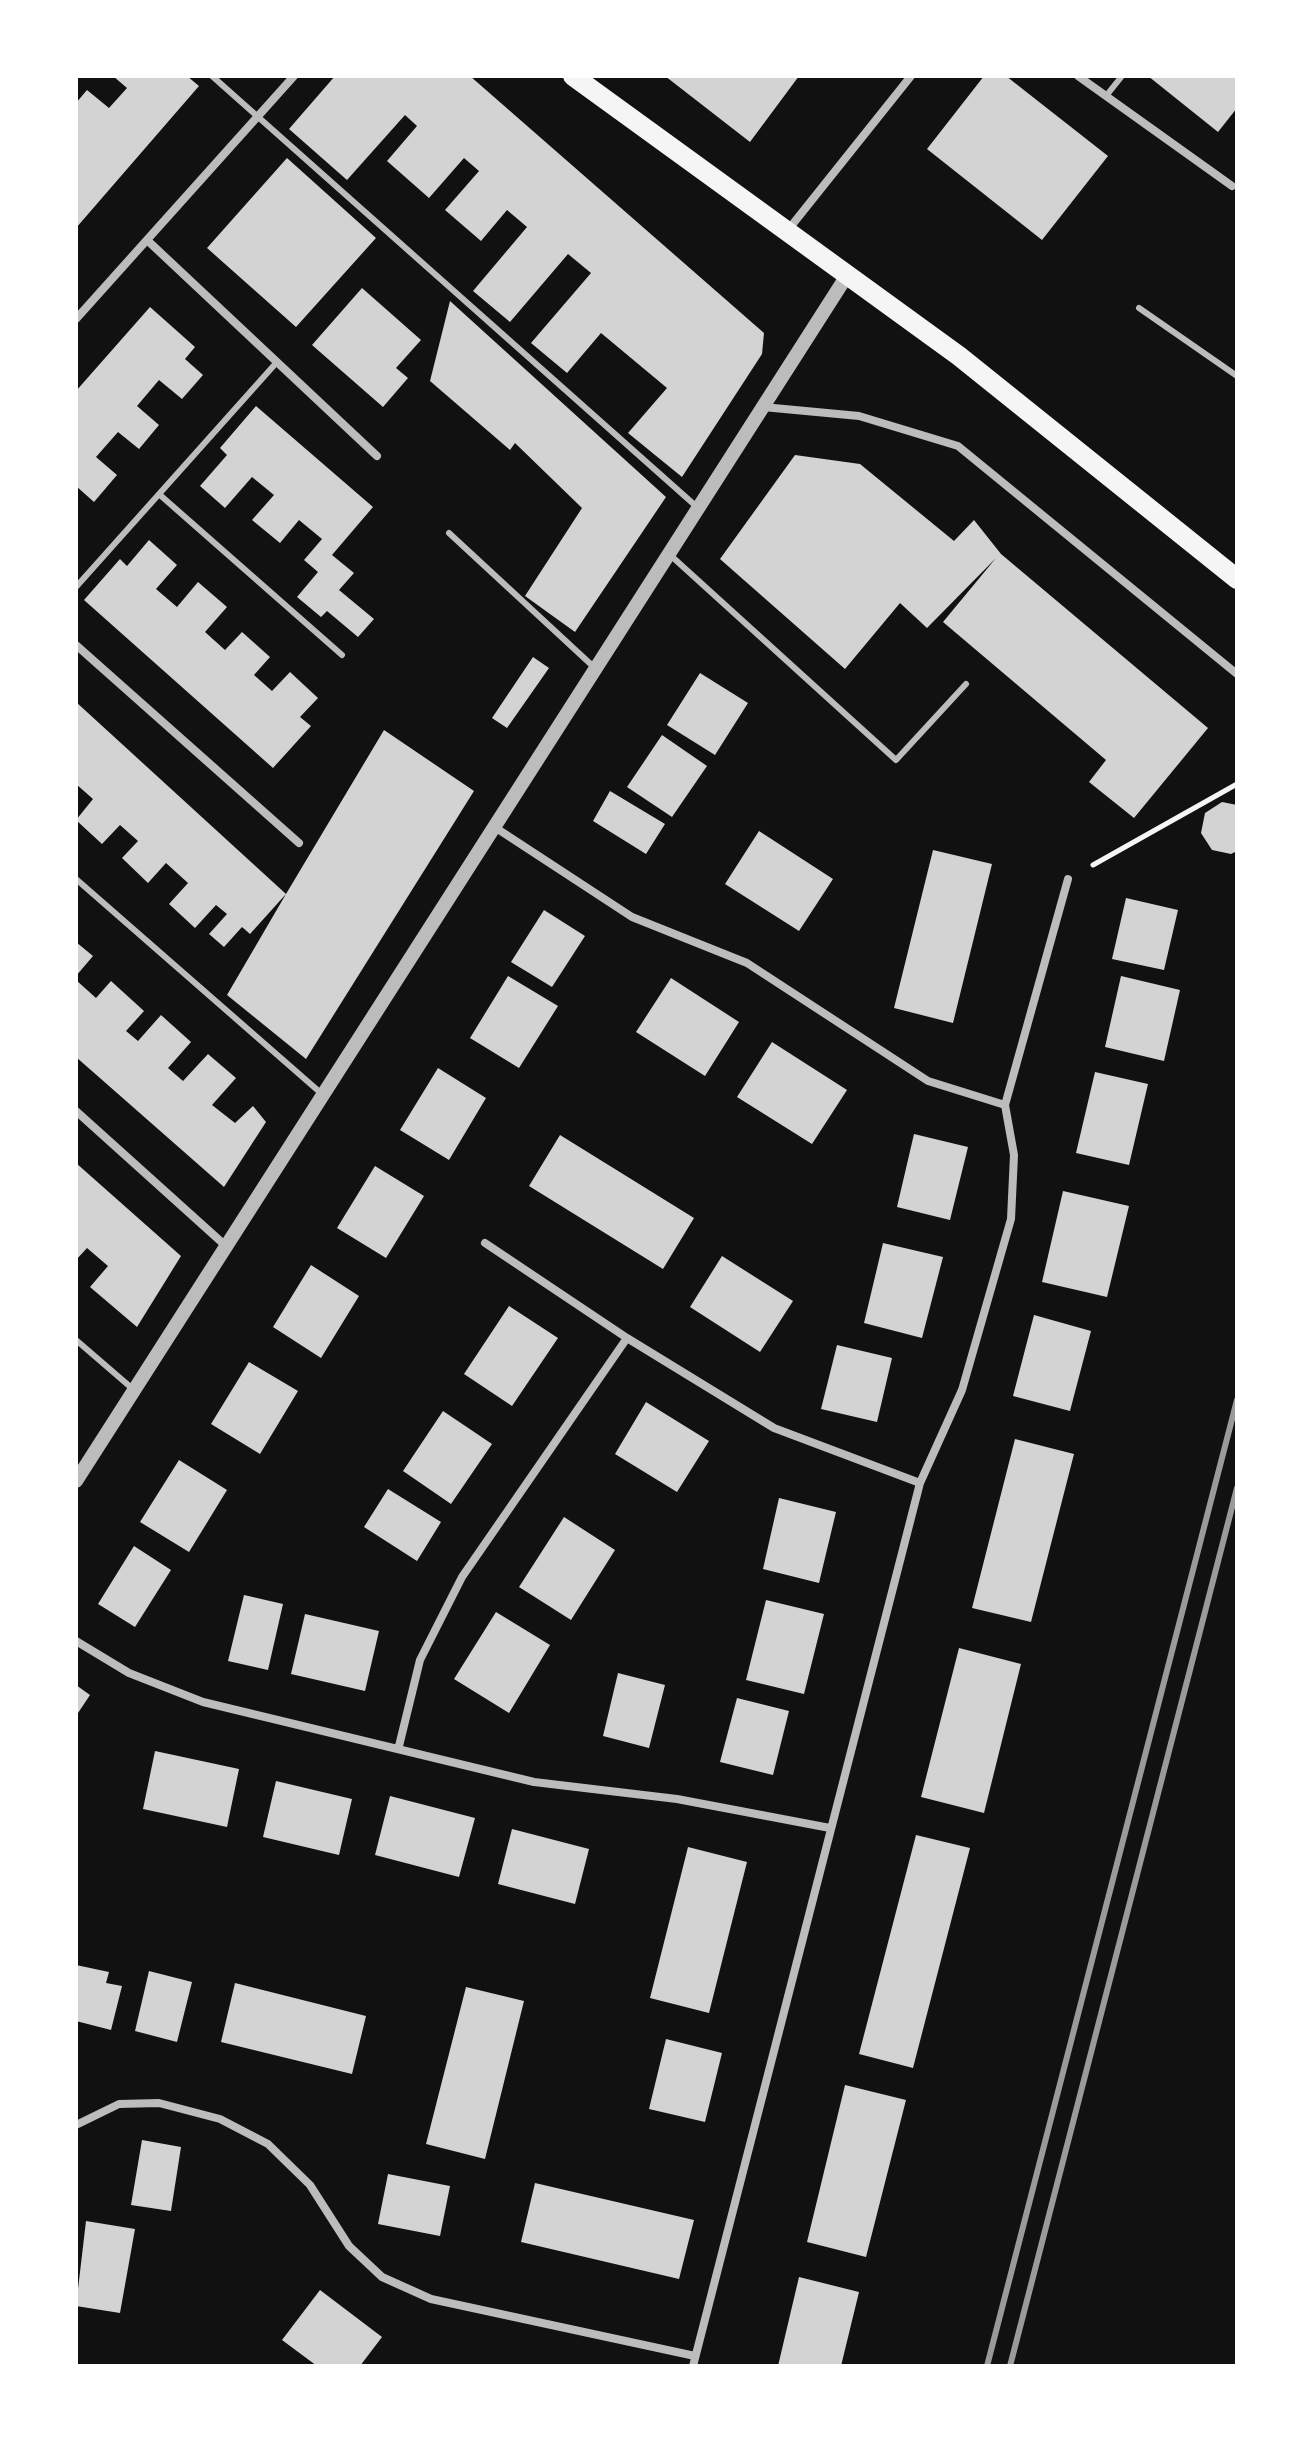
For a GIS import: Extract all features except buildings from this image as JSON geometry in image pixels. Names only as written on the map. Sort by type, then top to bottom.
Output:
[{"type":"main road","points":[[573,76],[788,230],[846,277],[959,356],[1237,579]]},
{"type":"street","points":[[76,319],[294,76]]},
{"type":"street","points":[[788,230],[911,76]]},
{"type":"street","points":[[1078,76],[1235,188]]},
{"type":"street","points":[[147,240],[377,456]]},
{"type":"street","points":[[76,1481],[846,277]]},
{"type":"street","points":[[762,407],[859,416],[958,446],[1237,674]]},
{"type":"street","points":[[76,645],[299,843]]},
{"type":"street","points":[[496,828],[632,917],[747,963],[928,1081],[1005,1105]]},
{"type":"street","points":[[76,2125],[119,2104],[159,2103],[220,2119],[268,2144],[310,2185],[349,2246],[382,2277],[431,2299],[694,2361],[920,1483],[962,1390],[1011,1219],[1014,1155],[1005,1105],[1068,879]]},
{"type":"street","points":[[76,1111],[227,1247]]},
{"type":"street","points":[[485,1243],[627,1338],[774,1428],[920,1483]]},
{"type":"street","points":[[399,1746],[420,1660],[462,1577],[627,1338]]},
{"type":"street","points":[[76,1641],[129,1673],[203,1702],[399,1746],[534,1782],[677,1799],[830,1828]]},
{"type":"lane","points":[[212,76],[698,508]]},
{"type":"lane","points":[[1106,96],[1122,76]]},
{"type":"lane","points":[[1139,308],[1237,376]]},
{"type":"lane","points":[[76,587],[277,362]]},
{"type":"lane","points":[[160,495],[342,655]]},
{"type":"lane","points":[[449,533],[596,669]]},
{"type":"lane","points":[[669,554],[896,760],[966,684]]},
{"type":"lane","points":[[76,879],[324,1096]]},
{"type":"lane","points":[[76,1340],[134,1390]]},
{"type":"path","points":[[1068,879],[1237,784]]},
{"type":"railway","points":[[987,2366],[1237,1400]]},
{"type":"railway","points":[[1010,2366],[1237,1488]]}]
